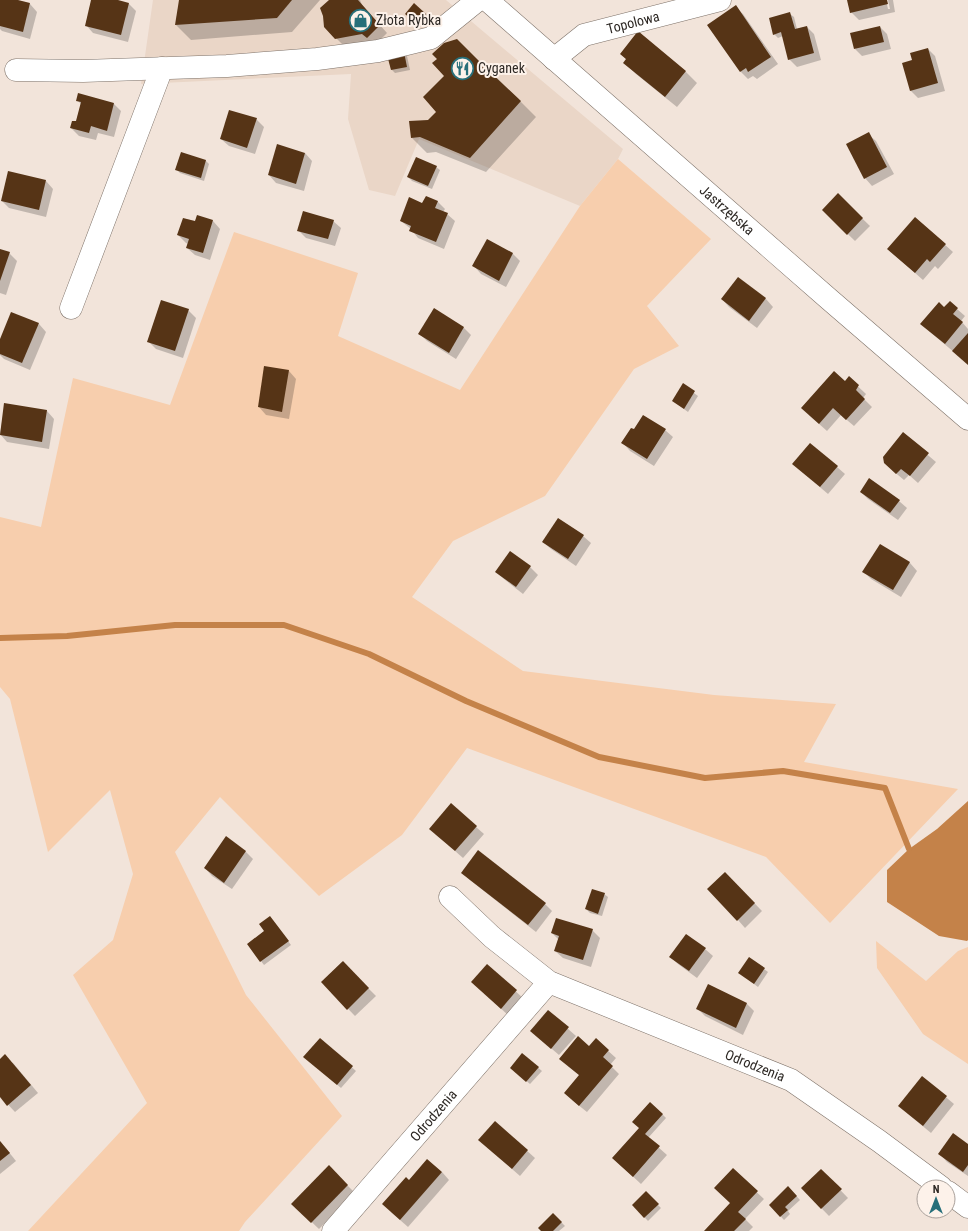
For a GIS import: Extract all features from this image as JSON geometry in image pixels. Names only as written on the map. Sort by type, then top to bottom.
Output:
[{"type":"street","points":[[16,70],[83,71],[227,66],[317,59],[378,50],[430,38],[478,0]]},
{"type":"street","name":"Jastrzębska","points":[[487,0],[968,419]]},
{"type":"street","name":"Topolowa","points":[[554,59],[584,35],[720,0]]},
{"type":"street","points":[[71,308],[162,68]]},
{"type":"street","name":"Odrodzenia","points":[[450,897],[492,937],[549,982],[791,1080],[879,1141],[930,1179]]},
{"type":"street","name":"Odrodzenia","points":[[333,1231],[549,982]]},
{"type":"street","points":[[956,1198],[968,1207]]},
{"type":"shaded area","points":[[153,0],[446,0],[623,149],[618,159],[580,206],[419,139],[395,196],[369,190],[348,119],[351,74],[141,84]]},
{"type":"shaded area","points":[[618,159],[711,239],[647,306],[679,346],[634,369],[545,496],[453,541],[412,597],[523,671],[714,695],[836,704],[804,762],[958,789],[830,923],[766,857],[467,748],[402,835],[319,896],[220,797],[175,852],[246,995],[342,1116],[245,1222],[239,1231],[28,1231],[147,1103],[73,975],[113,940],[133,874],[110,790],[48,852],[10,699],[0,687],[0,517],[41,527],[73,378],[170,405],[234,232],[358,273],[338,336],[460,390],[580,206]]},
{"type":"shaded area","points":[[968,801],[967,941],[939,936],[887,902],[887,870],[909,849],[937,829]]},
{"type":"shaded area","points":[[876,941],[926,981],[958,951],[968,947],[968,1064],[923,1034],[877,968]]},
{"type":"building","points":[[0,0],[18,0],[30,3],[23,32],[0,26]]},
{"type":"building","points":[[91,0],[118,0],[129,3],[121,35],[85,26]]},
{"type":"building","points":[[179,0],[292,0],[277,18],[175,25]]},
{"type":"building","points":[[329,0],[358,0],[380,25],[367,38],[362,34],[335,39],[324,27],[323,16],[320,8]]},
{"type":"building","points":[[847,0],[887,0],[888,4],[850,13]]},
{"type":"building","points":[[414,3],[426,14],[417,24],[405,14]]},
{"type":"building","points":[[736,5],[771,57],[748,72],[746,68],[740,72],[707,25]]},
{"type":"building","points":[[790,12],[795,29],[807,26],[814,53],[788,60],[781,32],[773,35],[769,18]]},
{"type":"building","points":[[880,26],[884,42],[854,49],[850,33]]},
{"type":"building","points":[[638,31],[686,71],[665,97],[623,63],[626,59],[620,54]]},
{"type":"building","points":[[457,39],[482,64],[483,62],[490,69],[489,71],[521,101],[470,158],[420,137],[411,138],[409,121],[428,120],[436,112],[423,97],[444,76],[432,63],[437,59],[432,54],[444,43]]},
{"type":"building","points":[[928,48],[938,83],[910,91],[902,63],[912,60],[910,53]]},
{"type":"building","points":[[404,52],[407,67],[391,70],[387,55]]},
{"type":"building","points":[[78,93],[114,103],[107,131],[91,126],[89,133],[70,128],[72,121],[76,121],[81,102],[76,101]]},
{"type":"building","points":[[229,110],[257,118],[247,148],[220,139]]},
{"type":"building","points":[[869,132],[887,167],[864,179],[846,144]]},
{"type":"building","points":[[277,144],[305,153],[296,184],[268,175]]},
{"type":"building","points":[[181,152],[206,160],[201,178],[175,170]]},
{"type":"building","points":[[416,157],[437,166],[428,186],[407,177]]},
{"type":"building","points":[[8,171],[46,180],[39,210],[1,201]]},
{"type":"building","points":[[838,193],[863,218],[847,235],[822,210]]},
{"type":"building","points":[[426,196],[438,201],[435,208],[448,213],[436,242],[409,231],[411,226],[400,221],[409,197],[422,203]]},
{"type":"building","points":[[303,211],[334,220],[328,239],[297,231]]},
{"type":"building","points":[[197,215],[213,220],[203,253],[186,248],[189,239],[177,235],[183,218],[195,221]]},
{"type":"building","points":[[915,217],[946,244],[930,262],[927,259],[915,273],[887,249]]},
{"type":"building","points":[[487,239],[513,253],[499,281],[472,266]]},
{"type":"building","points":[[0,249],[10,252],[0,281]]},
{"type":"building","points":[[738,277],[766,298],[749,321],[721,299]]},
{"type":"building","points":[[161,300],[189,309],[175,351],[147,342]]},
{"type":"building","points":[[950,301],[958,308],[953,314],[963,322],[945,344],[920,324],[939,302],[944,307]]},
{"type":"building","points":[[434,308],[464,327],[449,353],[418,334]]},
{"type":"building","points":[[11,312],[39,323],[22,363],[0,354],[0,339]]},
{"type":"building","points":[[968,333],[968,365],[952,351]]},
{"type":"building","points":[[264,366],[289,370],[282,412],[258,407]]},
{"type":"building","points":[[834,371],[845,381],[849,376],[859,385],[856,390],[865,399],[846,420],[833,408],[819,424],[801,408]]},
{"type":"building","points":[[683,383],[695,391],[684,409],[672,401]]},
{"type":"building","points":[[4,403],[47,410],[42,442],[0,435]]},
{"type":"building","points":[[643,415],[666,429],[647,459],[621,443],[631,428],[634,429]]},
{"type":"building","points":[[903,432],[929,453],[910,476],[901,469],[896,474],[884,463],[883,457]]},
{"type":"building","points":[[810,443],[838,466],[820,487],[792,464]]},
{"type":"building","points":[[869,478],[900,500],[890,513],[860,492]]},
{"type":"building","points":[[558,518],[584,535],[568,559],[542,542]]},
{"type":"building","points":[[880,544],[910,562],[893,590],[862,572]]},
{"type":"building","points":[[510,551],[531,566],[516,587],[495,572]]},
{"type":"building","points":[[451,803],[477,826],[455,851],[429,829]]},
{"type":"building","points":[[226,836],[246,851],[224,883],[204,868]]},
{"type":"building","points":[[478,850],[546,903],[528,925],[461,873]]},
{"type":"building","points":[[725,872],[755,903],[737,921],[707,889]]},
{"type":"building","points":[[592,889],[605,893],[598,914],[585,909]]},
{"type":"building","points":[[270,916],[289,941],[260,962],[247,944],[264,931],[259,924]]},
{"type":"building","points":[[556,918],[593,929],[583,960],[554,951],[559,936],[551,933]]},
{"type":"building","points":[[686,934],[706,948],[689,971],[669,957]]},
{"type":"building","points":[[749,957],[765,968],[754,984],[738,973]]},
{"type":"building","points":[[343,961],[369,988],[347,1010],[321,982]]},
{"type":"building","points":[[487,964],[517,990],[501,1009],[471,982]]},
{"type":"building","points":[[708,984],[747,1003],[736,1028],[696,1009]]},
{"type":"building","points":[[548,1010],[569,1027],[551,1049],[530,1031]]},
{"type":"building","points":[[578,1036],[589,1046],[596,1038],[609,1050],[603,1057],[613,1066],[579,1106],[564,1093],[579,1075],[559,1059]]},
{"type":"building","points":[[320,1038],[353,1066],[337,1085],[303,1057]]},
{"type":"building","points":[[522,1053],[539,1067],[526,1082],[510,1068]]},
{"type":"building","points":[[5,1054],[31,1085],[7,1106],[0,1097],[0,1059]]},
{"type":"building","points":[[922,1076],[947,1096],[923,1126],[898,1106]]},
{"type":"building","points":[[650,1102],[663,1114],[645,1134],[660,1146],[633,1177],[612,1158],[639,1128],[632,1122]]},
{"type":"building","points":[[495,1121],[528,1150],[512,1169],[478,1140]]},
{"type":"building","points":[[953,1133],[968,1144],[968,1165],[963,1172],[938,1154]]},
{"type":"building","points":[[0,1141],[10,1153],[0,1161]]},
{"type":"building","points":[[427,1159],[442,1172],[400,1220],[382,1204],[406,1177],[409,1180]]},
{"type":"building","points":[[329,1165],[348,1185],[311,1223],[291,1204]]},
{"type":"building","points":[[733,1168],[758,1191],[738,1212],[746,1219],[734,1231],[704,1231],[730,1203],[714,1188]]},
{"type":"building","points":[[821,1169],[842,1189],[821,1209],[801,1188]]},
{"type":"building","points":[[788,1186],[797,1196],[785,1207],[788,1210],[780,1217],[769,1205]]},
{"type":"building","points":[[646,1191],[659,1204],[644,1218],[632,1205]]},
{"type":"building","points":[[553,1213],[562,1222],[553,1231],[541,1231],[538,1228]]},
{"type":"waterway","points":[[0,638],[67,636],[175,625],[284,625],[369,654],[466,701],[599,757],[705,778],[783,771],[885,788],[909,849]]},
{"type":"place","name":"Złota Rybka","points":[[361,20]]},
{"type":"place","name":"Cyganek","points":[[463,68]]}]
